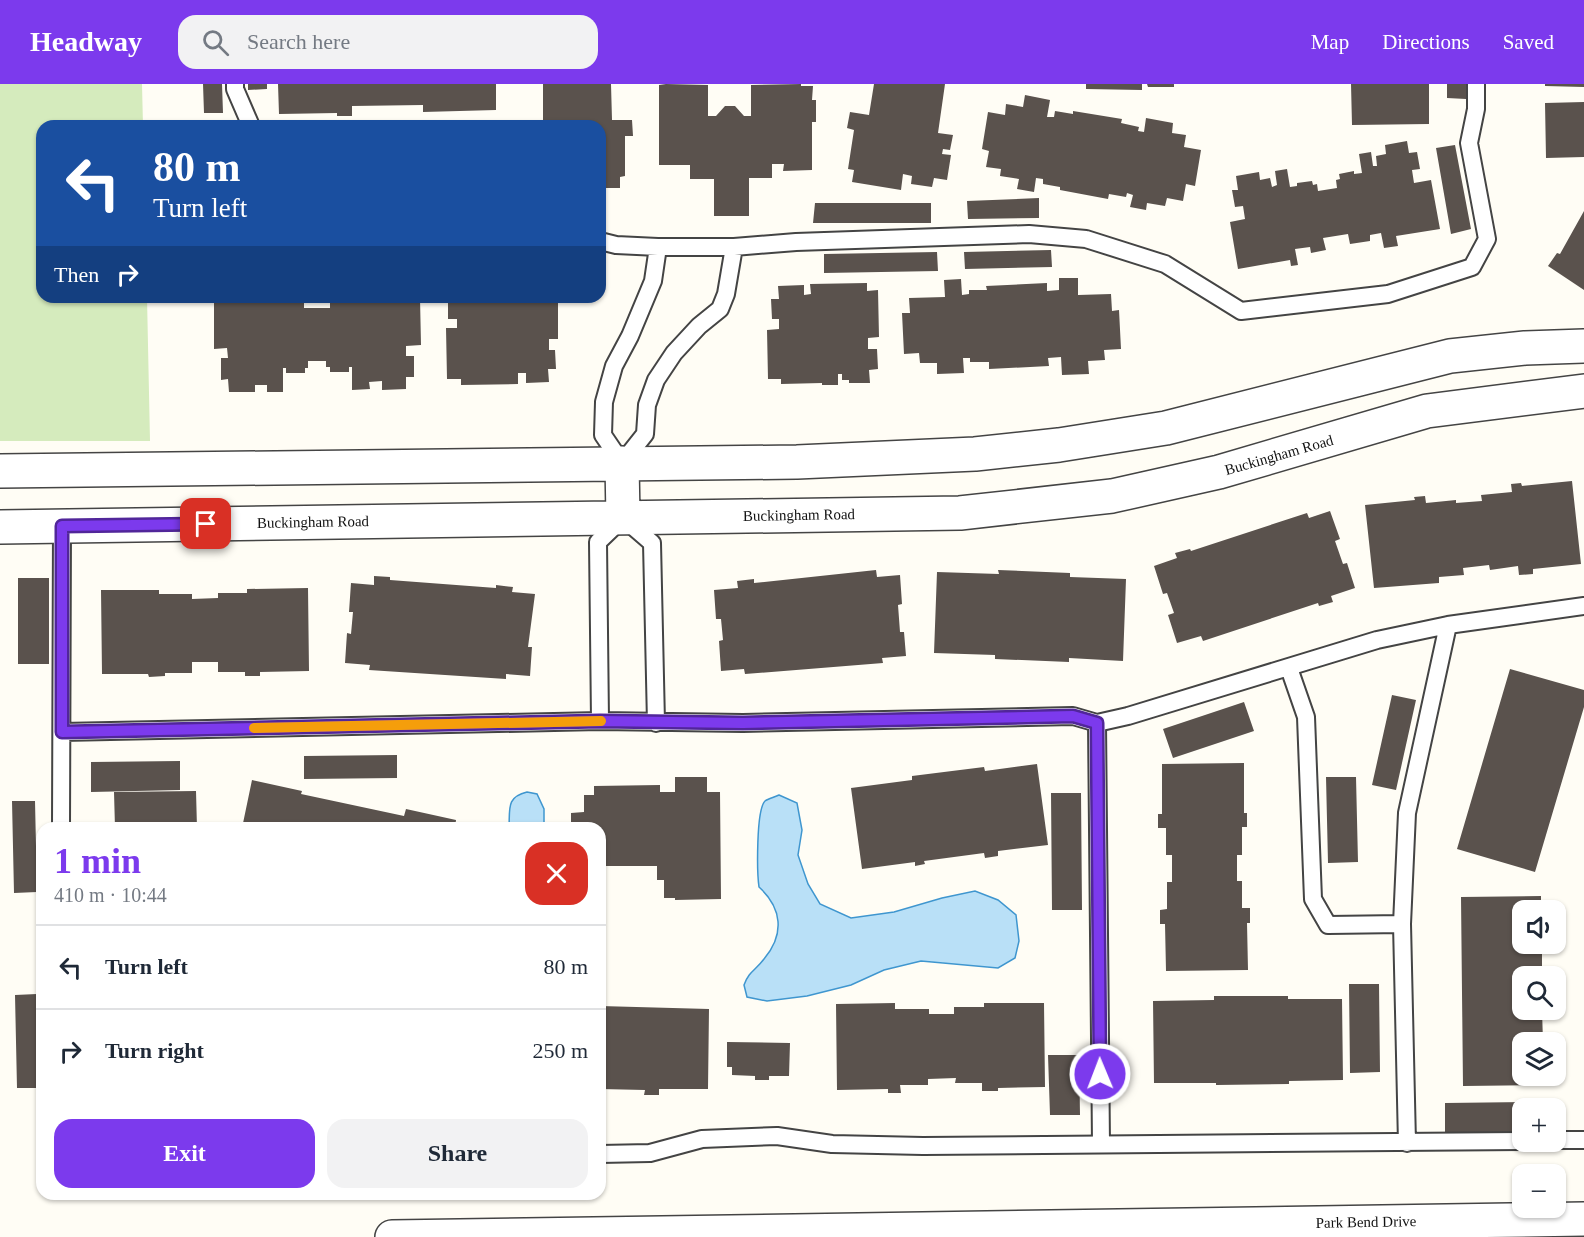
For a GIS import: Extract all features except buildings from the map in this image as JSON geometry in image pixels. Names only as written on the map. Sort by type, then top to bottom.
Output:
[{"type":"street","points":[[0,471],[797,462],[975,454],[1059,445],[1166,428],[1450,356],[1526,348],[1584,346]]},
{"type":"street","name":"Buckingham Road","points":[[0,527],[960,513],[1112,496],[1218,472],[1427,411],[1584,391]]},
{"type":"street","points":[[622,463],[623,518]]},
{"type":"street","name":"Park Bend Drive","points":[[392,1237],[1184,1231],[1584,1219]]},
{"type":"lane","points":[[235,84],[248,120]]},
{"type":"lane","points":[[606,242],[658,247],[734,247],[796,242],[1029,234],[1086,239],[1165,264],[1241,311],[1388,294],[1472,267],[1487,238],[1469,143],[1476,109],[1476,84]]},
{"type":"lane","points":[[658,247],[653,281],[630,336],[614,366],[604,402],[603,435],[622,463],[645,434],[647,405],[656,380],[674,353],[699,326],[720,309],[726,294],[734,247]]},
{"type":"lane","points":[[600,721],[598,542],[623,518],[652,543],[656,723]]},
{"type":"lane","points":[[61,822],[62,526]]},
{"type":"lane","points":[[62,732],[600,721],[743,723],[1073,716],[1097,723],[1128,716],[1377,640],[1448,625],[1584,606]]},
{"type":"lane","points":[[1407,1143],[1402,924],[1407,813],[1448,625]]},
{"type":"lane","points":[[1288,668],[1306,717],[1313,899],[1328,925],[1402,924]]},
{"type":"lane","points":[[1097,723],[1101,1144]]},
{"type":"lane","points":[[606,1154],[650,1153],[702,1139],[777,1137],[832,1144],[923,1146],[1512,1141]]},
{"type":"lane","points":[[1566,1140],[1584,1140]]},
{"type":"green space","points":[[0,84],[142,84],[143,120],[36,120],[36,303],[147,303],[150,441],[0,441]]},
{"type":"water","points":[[527,792],[537,794],[544,809],[544,822],[509,822],[510,805],[520,794]]},
{"type":"water","points":[[779,795],[797,803],[802,830],[798,855],[808,884],[820,904],[851,918],[894,912],[975,891],[998,900],[1016,915],[1019,941],[1015,958],[998,968],[921,961],[884,970],[851,985],[807,996],[767,1001],[747,997],[744,985],[746,980],[771,950],[778,931],[776,912],[767,895],[759,887],[758,856],[762,807],[765,801]]},
{"type":"slow traffic","points":[[254,728],[601,721]]},
{"type":"route","points":[[206,524],[62,526],[62,732],[600,721],[743,723],[1073,716],[1097,723],[1100,1074]]}]
